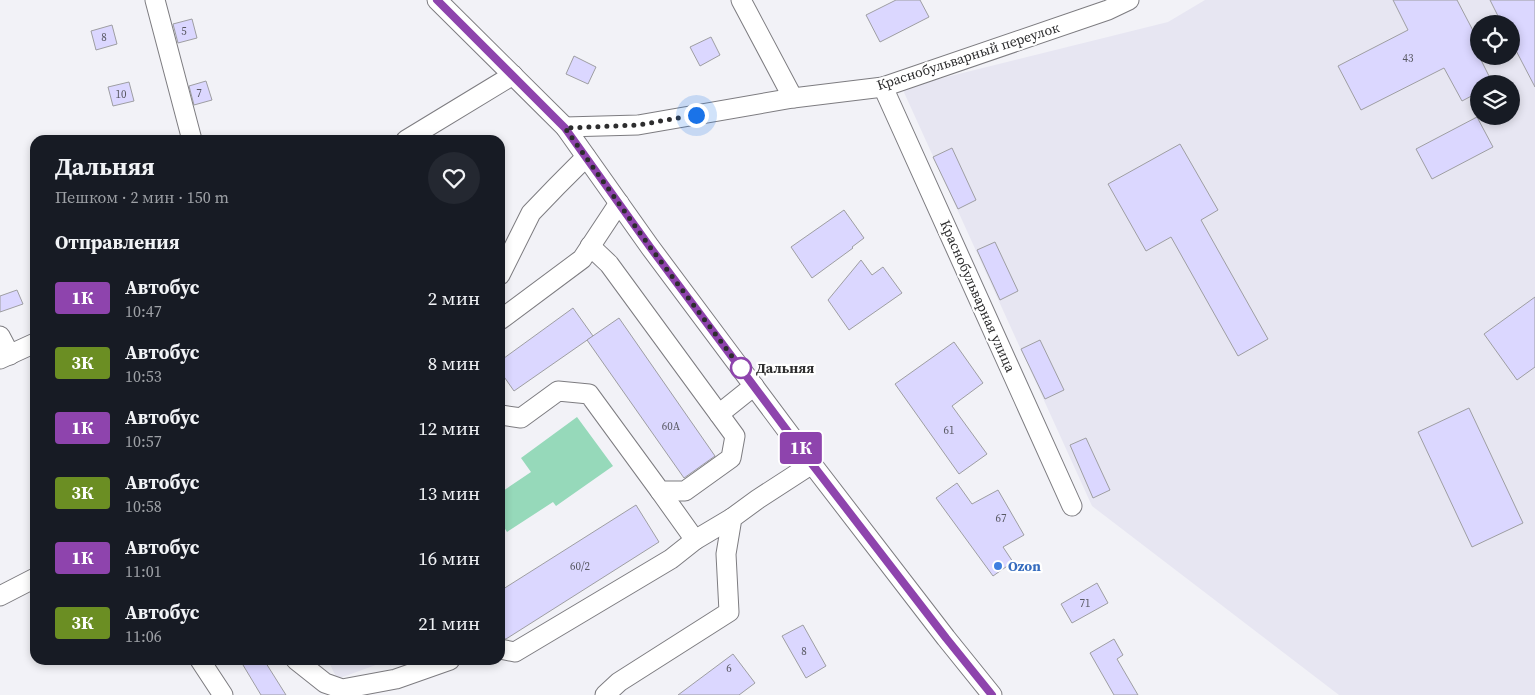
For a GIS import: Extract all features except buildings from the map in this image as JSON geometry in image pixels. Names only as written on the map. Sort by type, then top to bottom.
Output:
[{"type":"street","points":[[155,0],[191,135]]},
{"type":"street","points":[[437,0],[565,128],[812,464],[992,695]]},
{"type":"street","points":[[741,0],[793,98]]},
{"type":"street","name":"Краснобульварный переулок","points":[[565,128],[638,125],[793,98],[883,86],[1108,10],[1129,0]]},
{"type":"street","points":[[417,135],[513,75]]},
{"type":"street","name":"Краснобульварная улица","points":[[883,86],[1072,506]]},
{"type":"street","points":[[505,264],[531,213],[586,157]]},
{"type":"street","points":[[505,316],[582,259],[619,203]]},
{"type":"street","points":[[590,246],[609,264],[735,436],[731,458],[686,491],[660,491]]},
{"type":"street","points":[[0,336],[5,357],[30,346]]},
{"type":"street","points":[[719,414],[754,386]]},
{"type":"street","points":[[505,416],[521,418],[558,391],[589,394],[695,540]]},
{"type":"street","points":[[505,650],[515,652],[671,559],[695,540],[732,518],[758,498],[812,464]]},
{"type":"street","points":[[605,695],[619,682],[730,612],[726,554],[732,518]]},
{"type":"street","points":[[0,596],[30,581]]},
{"type":"street","points":[[203,665],[222,695]]},
{"type":"street","points":[[302,665],[325,683],[342,689],[396,679],[436,665]]},
{"type":"shaded area","points":[[1205,0],[1535,0],[1535,695],[1339,695],[1092,506],[902,88],[1168,22]]},
{"type":"shaded area","points":[[330,665],[376,665],[337,679]]},
{"type":"green space","points":[[577,417],[613,466],[556,506],[553,502],[507,532],[505,529],[505,490],[531,472],[521,458]]},
{"type":"bus line","name":"1К","points":[[437,0],[565,128],[650,247],[812,464],[992,695]]},
{"type":"place","name":"Дальняя","points":[[741,368]]},
{"type":"place","name":"Ozon","points":[[998,566]]},
{"type":"route","points":[[696,115],[638,125],[565,128],[650,247],[743,371],[741,368]]}]
